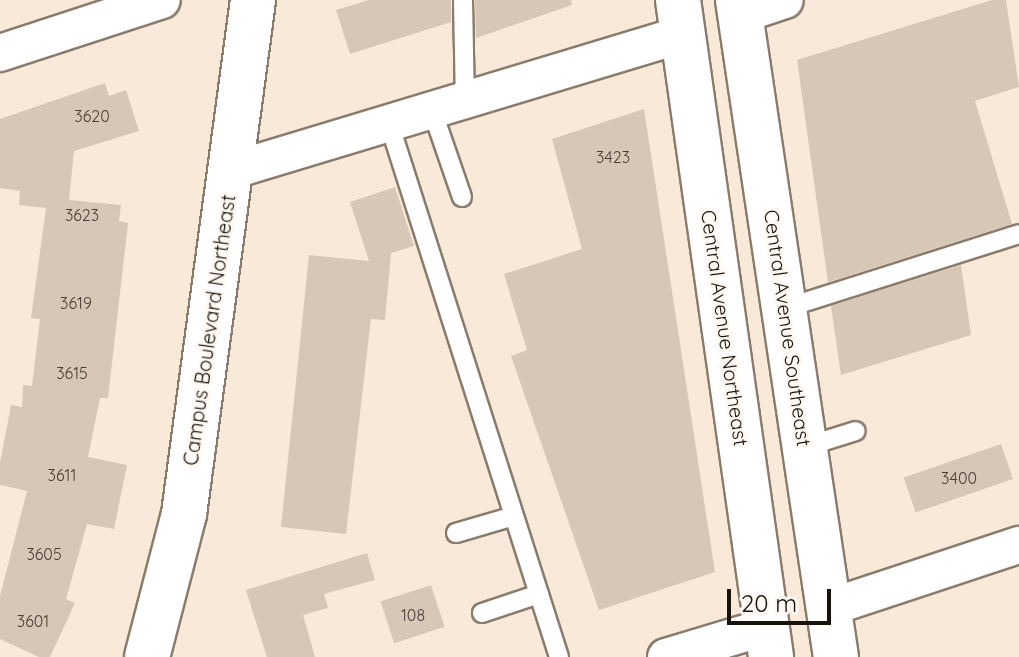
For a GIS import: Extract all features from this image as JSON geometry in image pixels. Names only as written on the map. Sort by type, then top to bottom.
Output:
[{"type":"main road","name":"Campus Boulevard Northeast","points":[[147,657],[184,514],[253,0]]},
{"type":"main road","name":"Central Avenue Southeast","points":[[739,8],[836,657]]},
{"type":"main road","name":"Central Avenue Northeast","points":[[681,17],[768,642]]},
{"type":"street","points":[[0,53],[162,0]]},
{"type":"street","points":[[739,8],[785,0]]},
{"type":"street","points":[[230,171],[448,105],[681,17]]},
{"type":"street","points":[[828,608],[1019,545]]},
{"type":"street","points":[[666,657],[768,642]]},
{"type":"lane","points":[[462,197],[448,105],[463,0]]},
{"type":"lane","points":[[389,123],[559,657]]},
{"type":"lane","points":[[786,308],[1019,234]]},
{"type":"lane","points":[[805,447],[856,431]]},
{"type":"lane","points":[[456,533],[514,516]]},
{"type":"lane","points":[[482,613],[539,594]]},
{"type":"building","points":[[369,0],[451,0],[451,22],[350,54],[336,10]]},
{"type":"building","points":[[475,0],[571,0],[572,5],[476,38]]},
{"type":"building","points":[[992,0],[1006,0],[1019,87],[975,101],[1012,224],[828,282],[797,60]]},
{"type":"building","points":[[105,83],[109,96],[126,90],[139,131],[74,151],[69,200],[121,205],[119,221],[128,223],[108,398],[100,398],[88,457],[127,465],[114,529],[87,524],[66,599],[75,603],[50,657],[39,657],[0,639],[0,596],[27,491],[0,485],[0,463],[11,405],[22,407],[23,385],[32,386],[40,319],[31,318],[46,208],[19,205],[20,191],[0,188],[0,119]]},
{"type":"building","points":[[644,109],[715,572],[599,610],[511,356],[527,350],[504,274],[582,249],[552,139]]},
{"type":"building","points":[[395,187],[414,246],[391,253],[385,320],[371,319],[346,534],[281,527],[309,255],[369,261],[350,202]]},
{"type":"building","points":[[961,265],[971,335],[841,375],[831,306]]},
{"type":"building","points":[[1001,444],[1013,479],[916,513],[904,478]]},
{"type":"building","points":[[367,553],[375,580],[324,594],[328,608],[303,615],[315,657],[267,657],[246,590]]},
{"type":"building","points":[[431,585],[445,627],[394,643],[381,601]]}]
